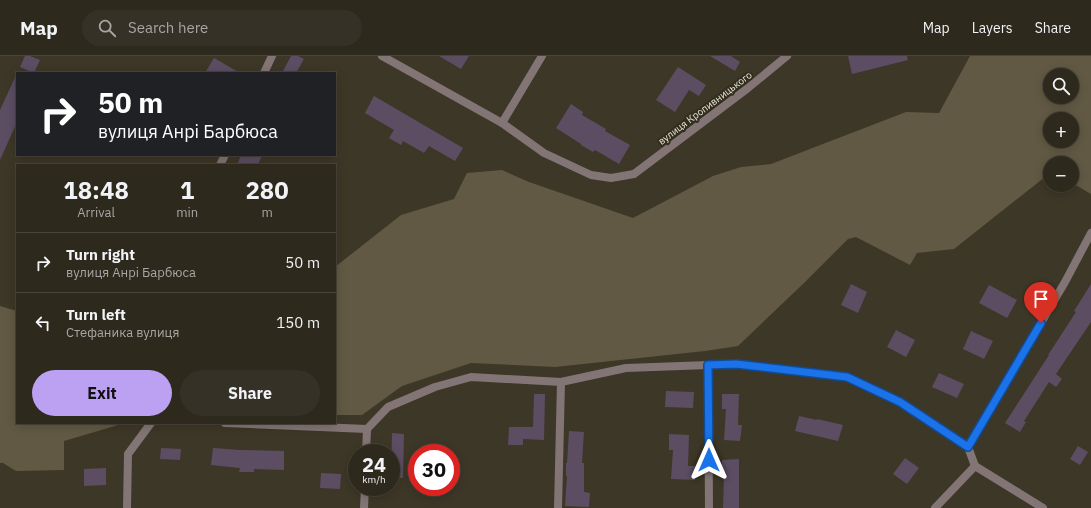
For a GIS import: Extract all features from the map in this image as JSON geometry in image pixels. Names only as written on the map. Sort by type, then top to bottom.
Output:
[{"type":"street","points":[[264,72],[272,56]]},
{"type":"street","points":[[382,56],[502,123],[542,56]]},
{"type":"street","name":"вулиця Кропивницького","points":[[502,123],[544,153],[592,175],[611,178],[634,174],[748,88],[787,56]]},
{"type":"street","points":[[968,447],[1065,282],[1091,233]]},
{"type":"street","points":[[366,444],[367,428],[388,407],[435,387],[471,377],[562,382],[626,368],[736,364],[847,377],[900,402],[968,447],[975,466],[1043,508]]},
{"type":"street","points":[[708,365],[709,508]]},
{"type":"street","points":[[558,508],[562,382]]},
{"type":"street","points":[[127,508],[128,454],[150,424]]},
{"type":"street","points":[[253,424],[367,428]]},
{"type":"street","points":[[935,508],[975,466]]},
{"type":"street","points":[[364,508],[365,496]]},
{"type":"shaded area","points":[[970,56],[1091,56],[1091,194],[1079,187],[1079,156],[1043,156],[1043,179],[954,249],[917,253],[910,265],[856,237],[848,239],[738,346],[705,351],[555,367],[471,363],[402,386],[362,415],[336,415],[336,266],[401,215],[454,199],[467,173],[502,170],[529,182],[633,218],[713,176],[741,167],[771,164],[906,112],[939,113]]},
{"type":"shaded area","points":[[0,306],[16,311],[16,424],[122,424],[64,441],[64,470],[16,471],[3,463],[0,463]]},
{"type":"building","points":[[25,56],[30,56],[40,60],[34,72],[20,67]]},
{"type":"building","points":[[291,56],[298,56],[304,59],[297,72],[283,72]]},
{"type":"building","points":[[439,56],[469,56],[461,69]]},
{"type":"building","points":[[710,56],[731,56],[740,62],[735,71]]},
{"type":"building","points":[[848,56],[907,56],[908,60],[852,74]]},
{"type":"building","points":[[214,58],[238,72],[206,72]]},
{"type":"building","points":[[678,67],[706,85],[699,96],[689,90],[675,112],[656,100]]},
{"type":"building","points":[[16,75],[16,124],[0,160],[0,110]]},
{"type":"building","points":[[374,96],[463,148],[455,161],[429,146],[424,153],[403,141],[401,145],[389,138],[394,130],[365,113]]},
{"type":"building","points":[[571,104],[583,112],[582,115],[606,129],[605,131],[630,145],[619,164],[595,150],[593,152],[556,128]]},
{"type":"building","points":[[241,156],[262,156],[258,164],[237,164]]},
{"type":"building","points":[[851,284],[867,292],[858,313],[841,305]]},
{"type":"building","points":[[1091,284],[1091,322],[1056,374],[1062,379],[1056,387],[1049,382],[1024,421],[1026,422],[1020,432],[1005,423],[1076,312],[1074,311]]},
{"type":"building","points":[[989,285],[1017,300],[1007,318],[979,303]]},
{"type":"building","points":[[896,330],[915,340],[906,357],[887,347]]},
{"type":"building","points":[[971,331],[993,341],[984,359],[963,349]]},
{"type":"building","points":[[939,373],[964,384],[957,398],[932,387]]},
{"type":"building","points":[[666,391],[694,392],[693,408],[665,407]]},
{"type":"building","points":[[534,394],[545,394],[544,440],[523,439],[523,445],[508,445],[509,427],[533,427]]},
{"type":"building","points":[[722,394],[739,394],[738,425],[742,425],[740,441],[724,440],[726,409],[722,409]]},
{"type":"building","points":[[799,416],[843,425],[838,441],[795,431]]},
{"type":"building","points":[[569,431],[584,432],[582,463],[584,463],[584,492],[590,493],[589,507],[565,506],[567,476],[566,463]]},
{"type":"building","points":[[392,433],[404,434],[403,478],[400,478],[400,444],[392,444]]},
{"type":"building","points":[[669,434],[689,435],[688,466],[696,466],[695,480],[671,479],[673,450],[669,450]]},
{"type":"building","points":[[1078,446],[1088,452],[1080,465],[1070,459]]},
{"type":"building","points":[[161,448],[181,449],[180,460],[160,459]]},
{"type":"building","points":[[213,448],[284,451],[284,470],[254,469],[254,472],[239,472],[240,468],[211,465]]},
{"type":"building","points":[[905,458],[919,468],[907,484],[893,474]]},
{"type":"building","points":[[739,459],[739,508],[723,508],[724,476],[722,476],[722,460]]},
{"type":"building","points":[[106,468],[106,485],[84,486],[84,469]]},
{"type":"building","points":[[321,473],[341,474],[340,489],[320,488]]},
{"type":"route","points":[[709,460],[708,365],[736,364],[847,377],[900,402],[968,447],[1041,323]]}]
